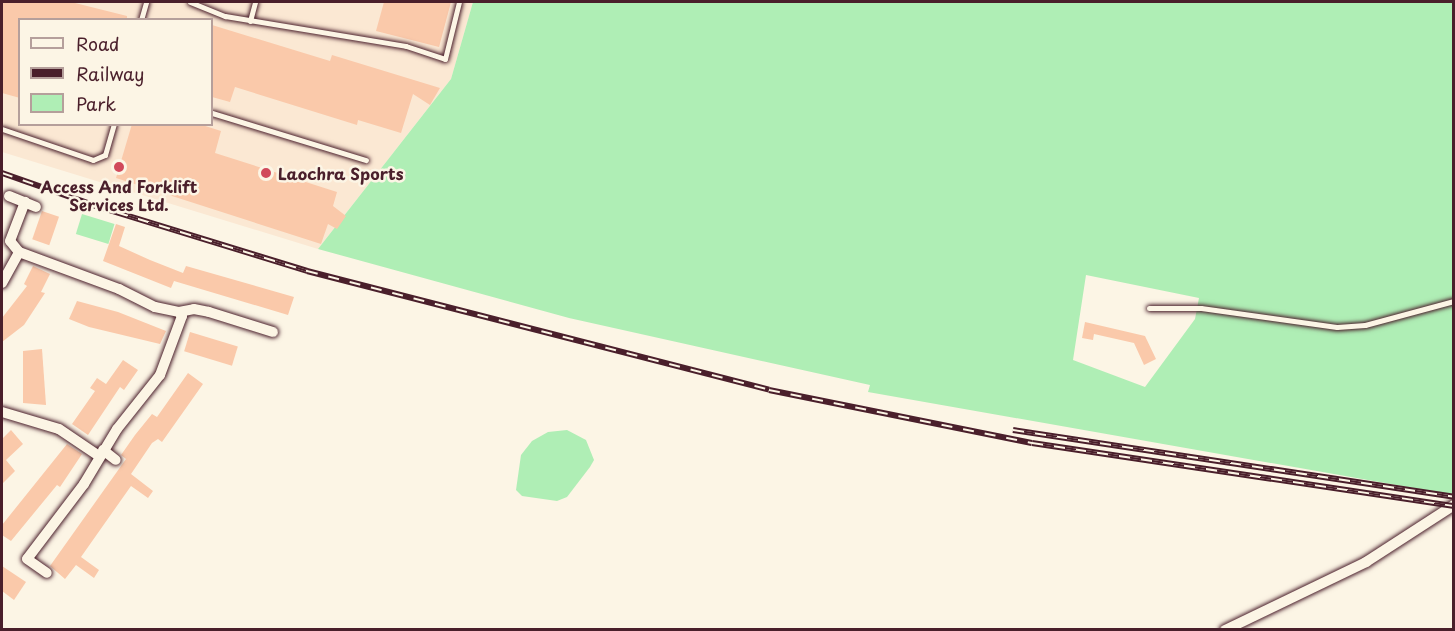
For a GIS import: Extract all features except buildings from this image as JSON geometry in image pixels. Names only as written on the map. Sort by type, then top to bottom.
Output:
[{"type":"street","points":[[9,196],[36,207]]},
{"type":"street","points":[[25,202],[10,241],[19,252],[119,289],[155,307],[179,312],[209,312],[273,332]]},
{"type":"street","points":[[2,283],[19,252]]},
{"type":"street","points":[[47,573],[27,559],[81,489],[101,453],[160,375],[181,325],[179,312]]},
{"type":"street","points":[[2,412],[59,429],[116,460]]},
{"type":"street","points":[[1225,630],[1366,562],[1454,506]]},
{"type":"lane","points":[[142,18],[146,2]]},
{"type":"lane","points":[[190,2],[225,16],[406,46],[445,59],[459,2]]},
{"type":"lane","points":[[250,21],[255,2]]},
{"type":"lane","points":[[213,113],[366,160]]},
{"type":"lane","points":[[2,129],[93,160],[105,155],[113,126]]},
{"type":"lane","points":[[1149,308],[1201,308],[1337,327],[1365,325],[1454,301]]},
{"type":"shaded area","points":[[2,2],[473,2],[451,79],[318,249],[2,152]]},
{"type":"green space","points":[[473,2],[1453,2],[1453,495],[868,392],[870,385],[569,318],[318,249],[451,79]],"holes":[[[1086,275],[1199,298],[1195,319],[1145,387],[1073,360]]]},
{"type":"green space","points":[[82,214],[115,224],[108,244],[76,234]]},
{"type":"green space","points":[[567,430],[586,440],[594,460],[590,467],[567,497],[557,501],[522,496],[516,490],[521,455],[532,441],[548,432]]},
{"type":"railway","points":[[2,173],[96,206],[307,271],[769,390],[1032,443],[1454,506]]},
{"type":"railway","points":[[1013,430],[1454,497]]},
{"type":"place","name":"Access And Forklift Services Ltd.","points":[[119,167]]},
{"type":"place","name":"Laochra Sports","points":[[266,173]]}]
